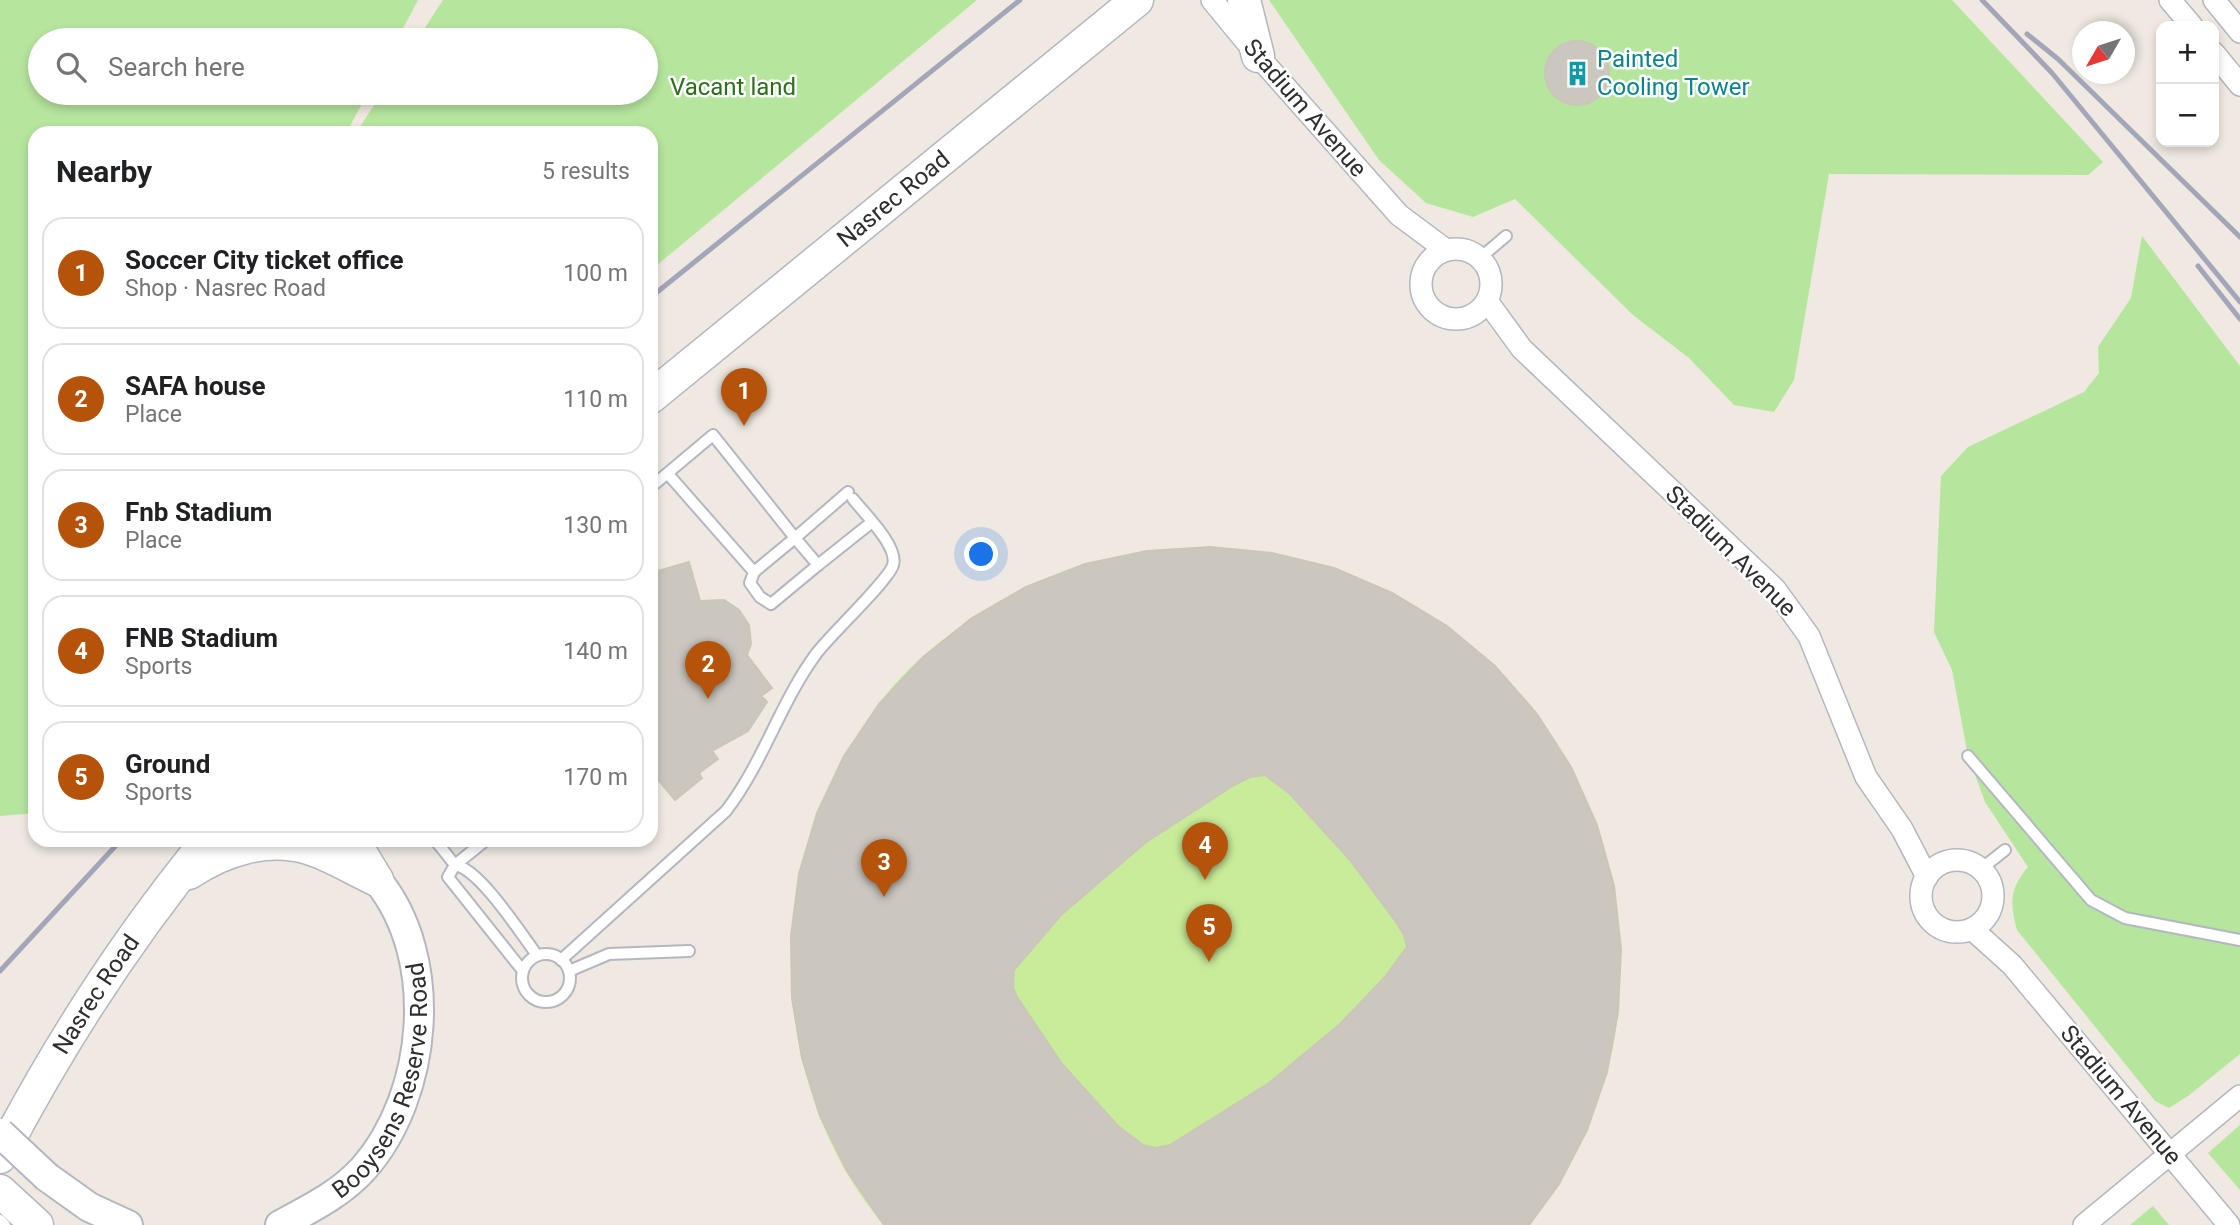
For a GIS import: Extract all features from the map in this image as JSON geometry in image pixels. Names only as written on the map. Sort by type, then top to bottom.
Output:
[{"type":"main road","name":"Nasrec Road","points":[[658,391],[1137,0]]},
{"type":"main road","points":[[1244,0],[1258,57]]},
{"type":"main road","name":"Nasrec Road","points":[[0,1157],[32,1097],[170,887],[202,847]]},
{"type":"main road","points":[[170,887],[225,853],[261,847]]},
{"type":"main road","points":[[301,847],[377,880]]},
{"type":"main road","points":[[357,847],[377,880]]},
{"type":"main road","points":[[0,1191],[37,1225]]},
{"type":"street","name":"Stadium Avenue","points":[[1212,0],[1258,57],[1399,215],[1446,250]]},
{"type":"street","points":[[2170,0],[2188,21]]},
{"type":"street","points":[[2214,0],[2240,32]]},
{"type":"street","points":[[2219,59],[2240,85]]},
{"type":"street","name":"Stadium Avenue","points":[[1399,215],[1426,265]]},
{"type":"street","points":[[1458,249],[1480,258],[1491,279],[1487,301],[1469,317],[1447,318],[1429,307],[1420,286],[1426,265],[1446,250],[1458,249]]},
{"type":"street","name":"Stadium Avenue","points":[[1487,301],[1522,349],[1775,589],[1793,610],[1809,636],[1847,737],[1866,778],[1902,830],[1927,877]]},
{"type":"street","name":"Stadium Avenue","points":[[1469,317],[1522,349]]},
{"type":"street","name":"Stadium Avenue","points":[[1902,830],[1946,862]]},
{"type":"street","name":"Booysens Reserve Road","points":[[280,1225],[342,1188],[363,1169],[390,1128],[412,1075],[418,1040],[417,996],[410,949],[400,918],[377,880],[342,847]]},
{"type":"street","points":[[1946,862],[1970,862],[1981,869],[1993,890],[1989,914],[1972,929],[1950,931],[1931,920],[1923,904],[1927,877],[1946,862]]},
{"type":"street","name":"Stadium Avenue","points":[[1989,914],[2012,965]]},
{"type":"street","name":"Stadium Avenue","points":[[1972,929],[2012,965],[2229,1225]]},
{"type":"street","points":[[2084,1225],[2240,1096]]},
{"type":"street","points":[[0,1133],[47,1177],[89,1207],[128,1225]]},
{"type":"lane","points":[[1480,258],[1506,236]]},
{"type":"lane","points":[[658,482],[713,435],[818,565]]},
{"type":"lane","points":[[668,474],[754,572]]},
{"type":"lane","points":[[561,960],[710,829],[737,797],[791,689],[825,642],[894,565],[894,553],[872,522],[850,496],[754,572],[750,583],[760,597],[771,604],[872,522]]},
{"type":"lane","points":[[1968,756],[2091,900],[2126,918],[2240,940]]},
{"type":"lane","points":[[441,847],[455,865],[465,866],[537,955]]},
{"type":"lane","points":[[477,847],[455,865],[448,877],[523,971]]},
{"type":"lane","points":[[1981,869],[2005,850]]},
{"type":"lane","points":[[569,971],[609,954],[689,951]]},
{"type":"lane","points":[[537,955],[553,955],[561,960],[569,971],[567,988],[563,995],[549,1001],[528,993],[522,980],[523,971],[537,955]]},
{"type":"lane","points":[[0,1220],[5,1225]]},
{"type":"green space","points":[[0,0],[418,0],[403,28],[28,28],[28,105],[361,105],[350,126],[28,126],[28,814],[0,816]]},
{"type":"green space","name":"Vacant land","points":[[443,0],[977,0],[658,264],[658,126],[361,126],[374,105],[658,105],[658,28],[425,28]]},
{"type":"green space","points":[[1269,0],[1952,0],[2103,162],[2088,175],[1829,174],[1794,380],[1774,412],[1734,405],[1689,358],[1633,315],[1515,199],[1473,217],[1426,203],[1379,160]]},
{"type":"green space","points":[[2142,236],[2240,366],[2240,1054],[2169,1108],[2155,1101],[2017,930],[2013,912],[2014,890],[2028,867],[1985,802],[1968,756],[1952,670],[1934,632],[1941,476],[1968,447],[2084,392],[2099,373],[2098,347],[2131,298]]},
{"type":"green space","points":[[1210,547],[1273,554],[1320,564],[1374,585],[1412,604],[1480,653],[1511,683],[1538,715],[1561,750],[1596,822],[1614,920],[1619,994],[1615,1033],[1605,1078],[1598,1100],[1559,1184],[884,1225],[859,1193],[838,1157],[821,1119],[807,1079],[792,996],[791,954],[799,878],[809,850],[864,733],[897,681],[947,637],[998,601],[1055,575],[1085,566],[1146,553]]},
{"type":"green space","points":[[2240,1125],[2240,1190],[2208,1153]]},
{"type":"green space","points":[[2153,1206],[2169,1225],[2130,1225]]},
{"type":"building","name":"Painted Cooling Tower","points":[[1577,41],[1595,47],[1603,55],[1609,73],[1603,91],[1595,99],[1577,105],[1559,99],[1551,91],[1545,73],[1551,55],[1559,47]]},
{"type":"building","points":[[1210,547],[1272,553],[1334,568],[1392,593],[1447,626],[1495,666],[1537,714],[1571,767],[1597,825],[1614,886],[1621,949],[1618,1012],[1607,1072],[1587,1130],[1559,1184],[1529,1225],[884,1225],[847,1171],[820,1116],[802,1058],[792,998],[791,936],[799,874],[817,813],[844,756],[879,704],[922,658],[972,618],[1026,587],[1085,564],[1147,551]],"holes":[[[1265,775],[1290,794],[1350,860],[1396,922],[1407,947],[1384,978],[1339,1025],[1269,1083],[1170,1145],[1155,1148],[1143,1145],[1118,1126],[1062,1064],[1017,997],[1013,987],[1014,970],[1061,915],[1145,843],[1234,785],[1250,777]]]},
{"type":"building","points":[[689,562],[700,601],[724,600],[739,610],[749,625],[751,644],[747,655],[772,688],[761,696],[767,702],[748,731],[712,751],[718,759],[699,773],[702,778],[675,800],[658,779],[658,571]]},
{"type":"railway","points":[[658,291],[1020,0]]},
{"type":"railway","points":[[1982,0],[2052,73],[2240,302]]},
{"type":"railway","points":[[2027,34],[2058,59],[2240,237]]},
{"type":"railway","points":[[2198,266],[2240,319]]},
{"type":"railway","points":[[0,971],[115,847]]},
{"type":"place","name":"Painted Cooling Tower","points":[[1577,73]]},
{"type":"place","name":"Soccer City ticket office","points":[[744,426]]},
{"type":"place","name":"SAFA house","points":[[708,699]]},
{"type":"place","name":"FNB Stadium","points":[[1205,880]]},
{"type":"place","name":"Fnb Stadium","points":[[884,897]]},
{"type":"place","name":"Ground","points":[[1209,962]]}]
